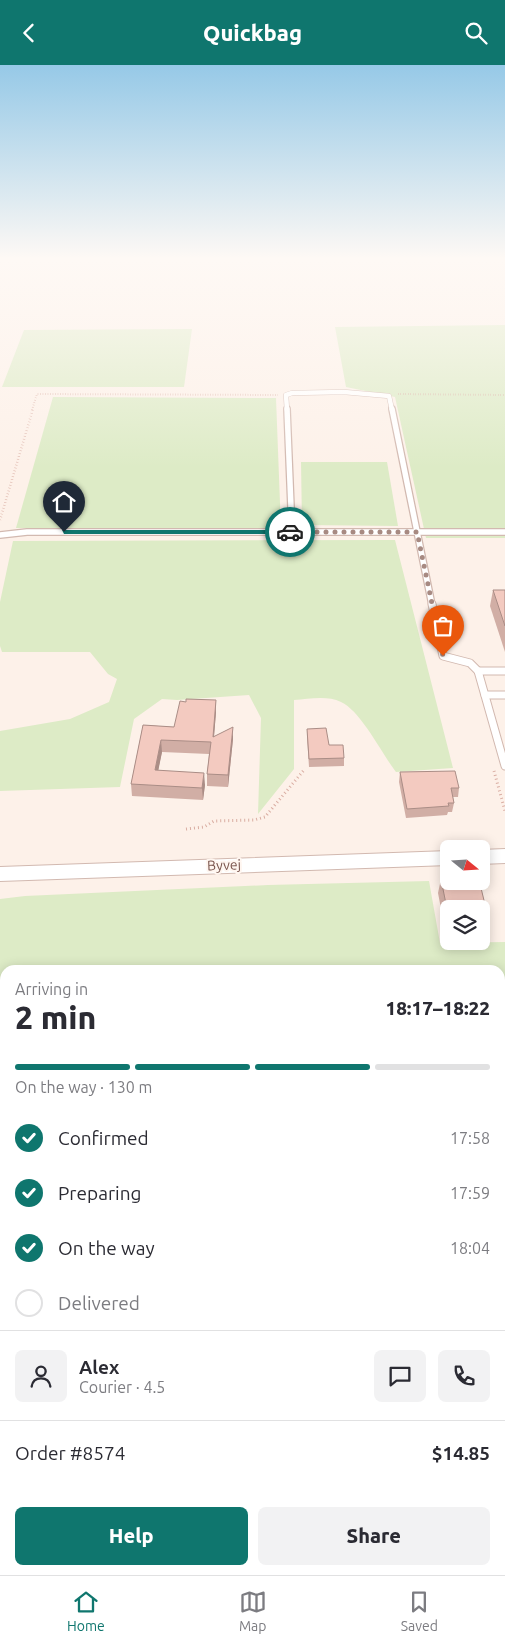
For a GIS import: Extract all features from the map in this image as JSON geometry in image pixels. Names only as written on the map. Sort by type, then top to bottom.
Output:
[{"type":"street","points":[[490,857],[505,856]]},
{"type":"street","name":"Byvej","points":[[0,874],[440,858]]},
{"type":"lane","points":[[292,532],[286,395],[292,393],[344,392],[384,394],[389,396],[443,656],[470,663],[478,671],[505,766]]},
{"type":"lane","points":[[0,535],[27,532],[505,532]]},
{"type":"lane","points":[[478,671],[505,671]]},
{"type":"lane","points":[[485,695],[505,695]]},
{"type":"path","points":[[0,520],[37,394],[286,395]]},
{"type":"path","points":[[384,394],[505,395]]},
{"type":"path","points":[[186,829],[204,827],[214,821],[254,820],[265,817],[304,770]]},
{"type":"green space","points":[[335,327],[505,327],[505,538],[426,538],[395,397],[346,387]]},
{"type":"green space","points":[[192,329],[184,387],[2,387],[24,330]]},
{"type":"green space","points":[[53,397],[276,398],[281,529],[16,528]]},
{"type":"green space","points":[[301,462],[387,462],[398,526],[302,525]]},
{"type":"green space","points":[[395,540],[453,768],[396,772],[364,723],[349,707],[341,702],[330,699],[294,700],[294,769],[258,814],[261,718],[249,695],[177,700],[162,699],[134,719],[120,787],[0,791],[0,731],[70,719],[109,702],[117,679],[108,674],[90,652],[2,652],[0,646],[0,602],[13,541]]},
{"type":"green space","points":[[429,881],[440,950],[490,950],[490,942],[505,942],[505,965],[0,965],[0,899],[25,896],[268,885]]},
{"type":"building","points":[[493,590],[505,590],[505,626]]},
{"type":"building","points":[[186,699],[216,700],[213,737],[233,727],[228,775],[207,774],[211,742],[161,740],[155,770],[204,773],[202,788],[131,784],[143,725],[174,727],[180,701],[186,702]]},
{"type":"building","points":[[326,728],[329,745],[343,745],[344,758],[309,759],[307,729]]},
{"type":"building","points":[[455,771],[459,788],[451,788],[454,803],[448,803],[449,806],[407,809],[400,772]]},
{"type":"building","points":[[443,890],[481,890],[484,900],[445,900]]},
{"type":"way so far","points":[[290,532],[417,532],[443,656]]},
{"type":"route","points":[[64,532],[290,532]]}]
